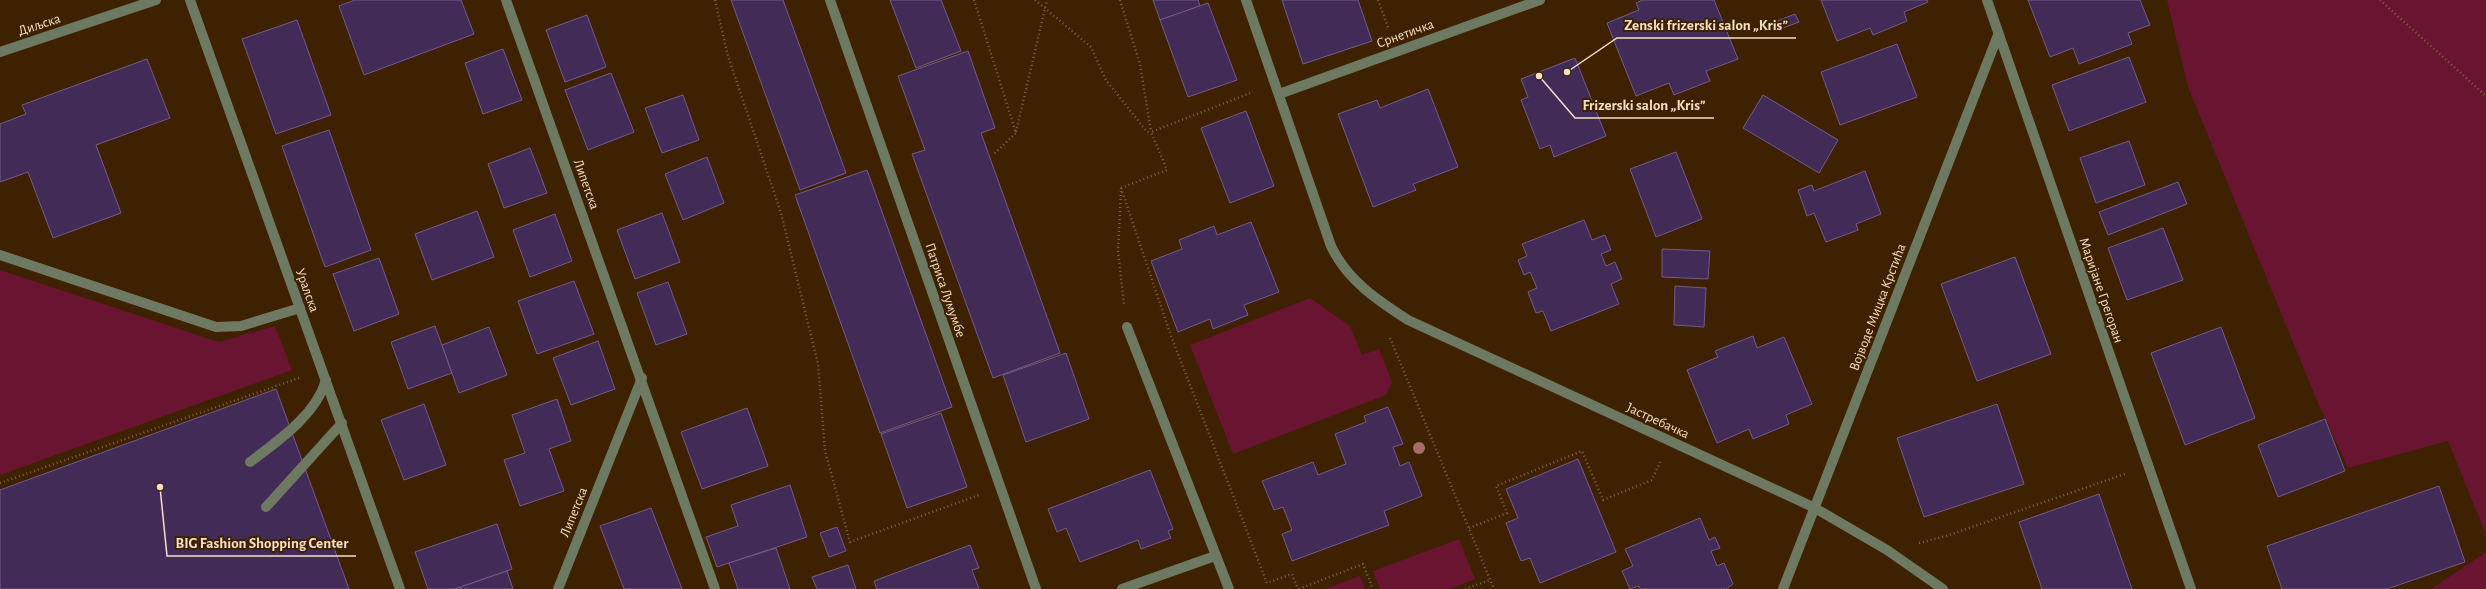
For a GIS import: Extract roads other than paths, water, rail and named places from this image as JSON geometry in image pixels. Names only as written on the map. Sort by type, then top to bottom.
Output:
[{"type":"street","name":"Диљска","points":[[0,52],[156,0]]},
{"type":"street","name":"Уралска","points":[[190,0],[400,589]]},
{"type":"street","name":"Липетска","points":[[506,0],[642,378],[715,589]]},
{"type":"street","name":"Патриса Лумумбе","points":[[830,0],[1036,589]]},
{"type":"street","points":[[1246,0],[1279,94]]},
{"type":"street","name":"Срнетичка","points":[[1279,94],[1540,0]]},
{"type":"street","name":"Маријане Грегоран","points":[[1987,0],[2191,589]]},
{"type":"street","name":"Војводе Мицка Крстића","points":[[1783,589],[1813,507],[1998,35]]},
{"type":"street","name":"Јастребачка","points":[[1279,94],[1331,246],[1344,270],[1358,284],[1408,320],[1813,507],[1887,550],[1943,589]]},
{"type":"street","points":[[0,255],[216,327],[241,326],[300,308]]},
{"type":"street","points":[[1127,327],[1229,589]]},
{"type":"street","name":"Липетска","points":[[558,589],[642,378]]},
{"type":"street","points":[[250,462],[300,421],[319,399],[326,380]]},
{"type":"street","points":[[266,507],[342,423]]},
{"type":"street","points":[[1122,589],[1216,556]]},
{"type":"place","name":"Zenski frizerski salon „Kris”","points":[[1567,72]]},
{"type":"place","name":"Frizerski salon „Kris”","points":[[1539,76]]},
{"type":"place","name":"BIG Fashion Shopping Center","points":[[160,487]]}]
